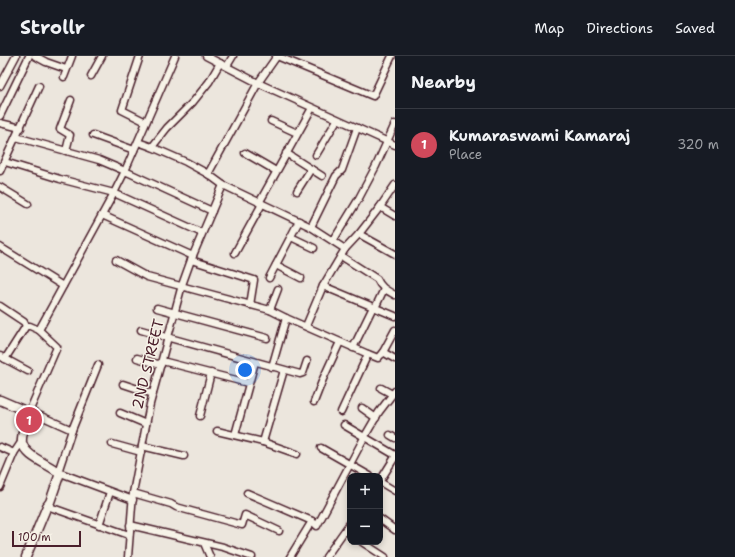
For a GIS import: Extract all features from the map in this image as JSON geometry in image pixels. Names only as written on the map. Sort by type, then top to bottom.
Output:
[{"type":"main road","points":[[0,400],[21,410],[26,419],[22,441],[28,453],[51,466],[58,472],[58,479],[50,502],[26,557]]},
{"type":"street","points":[[0,86],[16,56]]},
{"type":"street","points":[[0,116],[29,56]]},
{"type":"street","points":[[64,77],[72,56]]},
{"type":"street","points":[[92,76],[102,56]]},
{"type":"street","points":[[140,56],[122,110],[146,122]]},
{"type":"street","points":[[39,330],[125,171],[175,56]]},
{"type":"street","points":[[206,56],[258,83],[395,146]]},
{"type":"street","points":[[227,66],[233,56]]},
{"type":"street","points":[[208,174],[258,83],[278,56],[373,96],[392,56]]},
{"type":"street","points":[[37,57],[66,69]]},
{"type":"street","points":[[152,147],[167,128],[193,102],[220,63]]},
{"type":"street","points":[[0,72],[7,75]]},
{"type":"street","points":[[0,171],[39,86]]},
{"type":"street","points":[[66,151],[70,134],[60,129],[71,100]]},
{"type":"street","points":[[235,253],[276,171],[312,108]]},
{"type":"street","points":[[316,155],[337,120]]},
{"type":"street","points":[[271,121],[297,133]]},
{"type":"street","points":[[0,123],[21,128]]},
{"type":"street","points":[[333,241],[358,200],[376,166],[395,124]]},
{"type":"street","points":[[311,227],[336,176],[342,170],[357,128]]},
{"type":"street","points":[[93,135],[134,150]]},
{"type":"street","points":[[16,137],[98,160],[212,211]]},
{"type":"street","points":[[138,142],[186,162],[208,174],[223,185],[311,227],[345,249]]},
{"type":"street","points":[[245,153],[276,171]]},
{"type":"street","points":[[286,153],[322,176]]},
{"type":"street","points":[[4,162],[114,193],[202,233]]},
{"type":"street","points":[[297,190],[311,169]]},
{"type":"street","name":"2ND STREET","points":[[128,557],[133,497],[153,394],[182,285],[202,233],[223,185]]},
{"type":"street","points":[[306,326],[323,286],[345,249],[359,234],[395,185]]},
{"type":"street","points":[[0,187],[28,204]]},
{"type":"street","points":[[380,207],[395,216]]},
{"type":"street","points":[[102,215],[192,258],[254,280],[250,305]]},
{"type":"street","points":[[269,278],[299,221]]},
{"type":"street","points":[[359,234],[395,254]]},
{"type":"street","points":[[291,237],[314,248]]},
{"type":"street","points":[[0,247],[63,286]]},
{"type":"street","points":[[341,256],[377,279],[384,289],[395,295]]},
{"type":"street","points":[[116,260],[147,277],[182,285],[270,310],[376,358],[382,354],[395,330]]},
{"type":"street","points":[[276,265],[301,278]]},
{"type":"street","points":[[323,286],[395,316]]},
{"type":"street","points":[[270,310],[278,289]]},
{"type":"street","points":[[353,348],[384,289]]},
{"type":"street","points":[[0,306],[24,322],[26,326],[39,330],[57,347],[26,419]]},
{"type":"street","points":[[157,308],[267,338]]},
{"type":"street","points":[[272,367],[286,318]]},
{"type":"street","points":[[26,326],[3,358],[28,372]]},
{"type":"street","points":[[141,330],[302,374],[307,361]]},
{"type":"street","points":[[314,402],[340,342]]},
{"type":"street","points":[[382,354],[383,352],[395,359]]},
{"type":"street","points":[[342,412],[368,354]]},
{"type":"street","points":[[137,358],[211,373],[248,383]]},
{"type":"street","points":[[235,435],[254,362]]},
{"type":"street","points":[[98,365],[72,430],[58,472],[110,492],[171,504],[176,507],[242,525],[245,515],[279,531]]},
{"type":"street","points":[[263,442],[284,370]]},
{"type":"street","points":[[200,416],[211,373]]},
{"type":"street","points":[[123,384],[153,394]]},
{"type":"street","points":[[247,493],[312,521],[316,526],[365,436],[394,393],[381,388]]},
{"type":"street","points":[[362,408],[376,418]]},
{"type":"street","points":[[30,411],[72,430]]},
{"type":"street","points":[[120,413],[146,424]]},
{"type":"street","points":[[344,425],[365,436],[395,456],[383,476]]},
{"type":"street","points":[[218,431],[263,442],[297,454]]},
{"type":"street","points":[[0,487],[14,452],[22,441]]},
{"type":"street","points":[[112,444],[184,456]]},
{"type":"street","points":[[0,447],[14,452]]},
{"type":"street","points":[[321,448],[365,473]]},
{"type":"street","points":[[383,483],[395,491]]},
{"type":"street","points":[[99,525],[110,492]]},
{"type":"street","points":[[47,506],[129,535]]},
{"type":"street","points":[[290,557],[312,521]]},
{"type":"street","points":[[383,521],[395,530]]},
{"type":"street","points":[[130,525],[223,547],[252,557]]},
{"type":"street","points":[[326,557],[347,527]]},
{"type":"street","points":[[204,543],[210,557]]},
{"type":"street","points":[[367,545],[385,557]]},
{"type":"place","name":"Kumaraswami Kamaraj","points":[[29,420]]}]
